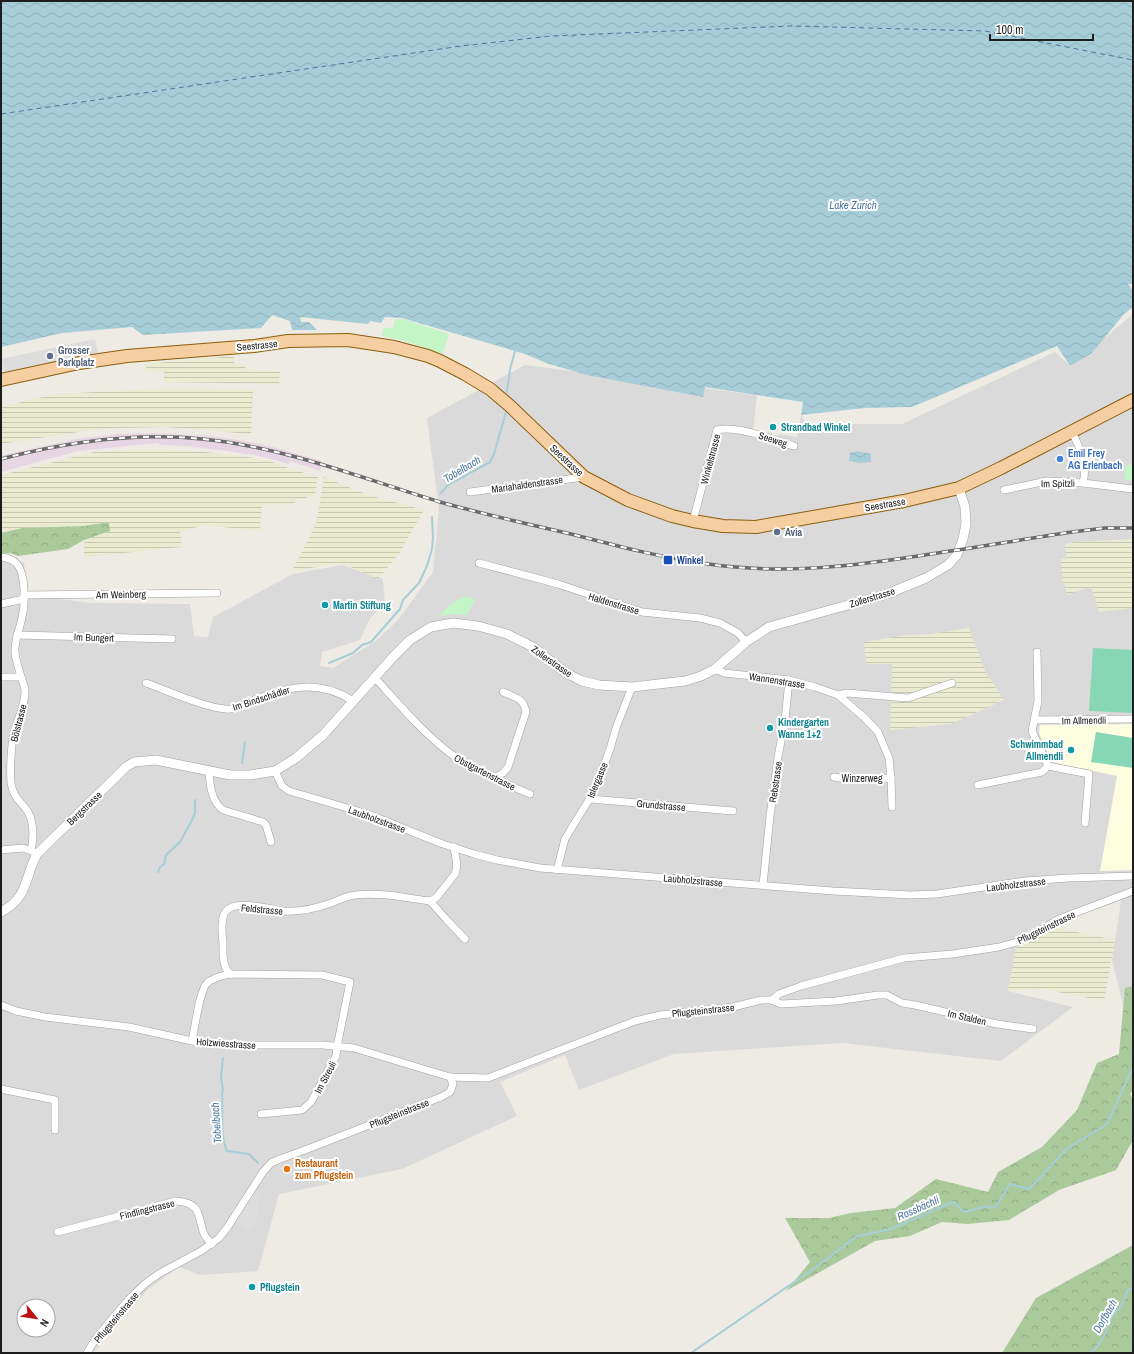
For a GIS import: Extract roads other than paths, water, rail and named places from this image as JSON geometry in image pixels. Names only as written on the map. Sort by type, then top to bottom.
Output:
[{"type":"main road","name":"Seestrasse","points":[[1,380],[79,363],[157,353],[254,346],[288,341],[348,340],[394,347],[428,356],[454,368],[490,389],[510,406],[584,477],[628,500],[672,516],[693,521],[723,526],[756,527],[904,501],[959,488],[1133,400]]},
{"type":"street","name":"Winkelstrasse","points":[[693,521],[717,430],[724,428],[751,433]]},
{"type":"street","name":"Im Spitzli","points":[[1004,490],[1047,481],[1083,483],[1086,471],[1082,453],[1072,432]]},
{"type":"street","name":"Seeweg","points":[[751,433],[794,446]]},
{"type":"street","name":"Mariahaldenstrasse","points":[[470,492],[584,477]]},
{"type":"street","points":[[1083,483],[1133,488]]},
{"type":"street","name":"Zollerstrasse","points":[[205,771],[240,775],[275,771],[296,758],[323,735],[352,701],[410,640],[431,627],[453,623],[478,626],[507,634],[533,647],[566,673],[582,681],[599,685],[632,687],[685,681],[701,676],[715,669],[746,642],[770,627],[887,594],[926,578],[948,565],[957,555],[963,539],[966,524],[965,507],[959,488]]},
{"type":"street","name":"Bölstrasse","points":[[1,557],[11,559],[18,565],[22,575],[24,597],[22,617],[17,635],[15,652],[25,690],[24,704],[14,731],[11,761],[11,782],[17,800],[27,810],[29,815],[33,831],[34,852]]},
{"type":"street","name":"Haldenstrasse","points":[[479,563],[558,584],[642,612],[700,618],[720,623],[738,633],[746,642]]},
{"type":"street","name":"Am Weinberg","points":[[1,604],[24,597],[217,593]]},
{"type":"street","name":"Im Bungert","points":[[17,635],[172,640]]},
{"type":"street","points":[[1037,652],[1038,701],[1032,731],[1048,766]]},
{"type":"street","name":"Wannenstrasse","points":[[715,669],[724,673],[789,680],[838,695],[865,718],[878,732],[889,758],[892,807]]},
{"type":"street","points":[[1,677],[21,677]]},
{"type":"street","name":"Obstgartenstrasse","points":[[375,678],[428,736],[452,755],[494,778],[530,794]]},
{"type":"street","name":"Rebstrasse","points":[[763,885],[770,816],[785,720],[789,680]]},
{"type":"street","name":"Im Bindschädler","points":[[146,683],[209,706],[224,709],[232,709],[264,696],[290,688],[305,686],[320,688],[344,695],[352,701]]},
{"type":"street","name":"Wannenstrasse","points":[[838,695],[847,693],[908,698],[952,684]]},
{"type":"street","name":"Islergasse","points":[[557,870],[566,839],[595,790],[632,687]]},
{"type":"street","points":[[494,778],[503,774],[508,767],[526,712],[525,705],[519,698],[503,692]]},
{"type":"street","name":"Im Allmendli","points":[[1035,720],[1133,720]]},
{"type":"street","name":"Bergstrasse","points":[[1,912],[10,908],[21,896],[34,861],[34,852],[126,767],[134,762],[156,760],[205,771]]},
{"type":"street","points":[[978,785],[1042,772],[1048,766]]},
{"type":"street","points":[[1048,766],[1090,774],[1085,823]]},
{"type":"street","points":[[205,771],[211,793],[219,808],[263,822],[266,825],[271,842]]},
{"type":"street","name":"Laubholzstrasse","points":[[275,771],[282,786],[289,791],[368,814],[454,847],[498,860],[557,870],[833,891],[911,895],[937,894],[1025,881],[1133,876]]},
{"type":"street","name":"Winzerweg","points":[[834,777],[850,780],[891,778]]},
{"type":"street","name":"Grundstrasse","points":[[590,799],[733,811]]},
{"type":"street","points":[[454,847],[457,864],[455,874],[436,898],[430,901],[465,939]]},
{"type":"street","points":[[1,850],[20,848],[34,852]]},
{"type":"street","name":"Pflugsteinstrasse","points":[[772,1000],[779,994],[801,986],[904,958],[953,954],[999,947],[1017,942],[1031,936],[1059,919],[1133,891]]},
{"type":"street","name":"Feldstrasse","points":[[230,974],[226,969],[222,939],[223,916],[227,910],[232,908],[247,906],[276,910],[298,910],[322,906],[353,895],[369,894],[430,901]]},
{"type":"street","points":[[192,1041],[202,994],[206,984],[216,977],[230,974],[322,975],[350,982],[337,1047]]},
{"type":"street","name":"Pflugsteinstrasse","points":[[87,1353],[96,1338],[129,1299],[146,1283],[160,1273],[201,1252],[219,1238],[269,1165],[275,1161],[450,1092],[453,1084],[450,1077],[492,1078],[636,1021],[660,1015],[733,1007],[761,1000],[772,1000],[781,1004],[836,1001],[878,995],[887,996],[902,1003]]},
{"type":"street","name":"Im Stalden","points":[[902,1003],[997,1024],[1033,1029]]},
{"type":"street","name":"Holzwiesstrasse","points":[[1,1005],[16,1011],[45,1017],[129,1027],[192,1041],[225,1045],[323,1045],[354,1048],[450,1077]]},
{"type":"street","name":"Im Streuli","points":[[261,1114],[302,1110],[311,1102],[336,1056],[337,1047]]},
{"type":"street","points":[[1,1089],[56,1100],[55,1130]]},
{"type":"street","name":"Findlingstrasse","points":[[58,1232],[176,1202],[185,1202],[193,1206],[198,1211],[204,1233],[212,1244]]},
{"type":"water","name":"Lake Zurich","points":[[1,1],[1133,1],[1133,284],[1128,284],[1133,291],[1133,307],[1124,314],[1092,353],[1070,366],[1057,346],[912,407],[865,408],[801,415],[803,402],[705,387],[703,397],[587,375],[546,363],[525,354],[402,318],[385,317],[381,323],[370,321],[368,324],[300,317],[301,322],[309,322],[317,330],[292,330],[290,321],[272,315],[261,328],[143,335],[132,327],[62,333],[1,347]]},
{"type":"water","points":[[858,451],[871,454],[871,462],[860,463],[849,461],[850,453]]},
{"type":"waterway","name":"Tobelbach","points":[[507,392],[510,369],[515,351]]},
{"type":"waterway","name":"Tobelbach","points":[[440,494],[448,485],[490,462],[494,454],[506,412]]},
{"type":"waterway","name":"Tobelbach","points":[[329,663],[353,653],[362,645],[371,642],[400,609],[403,600],[419,583],[427,566],[432,549],[432,517]]},
{"type":"waterway","name":"Tobelbach","points":[[242,763],[245,742]]},
{"type":"waterway","name":"Tobelbach","points":[[158,872],[160,867],[164,864],[166,855],[180,842],[192,820],[195,813],[195,800]]},
{"type":"waterway","name":"Tobelbach","points":[[223,1058],[221,1077],[223,1090],[223,1139],[227,1151],[249,1154],[258,1163]]},
{"type":"waterway","name":"Rossbächli","points":[[691,1353],[819,1265],[857,1236],[891,1229],[953,1202],[964,1212],[988,1206],[995,1208],[1010,1184],[1029,1189],[1068,1148],[1107,1124],[1133,1067]]},
{"type":"waterway","name":"Dorfbach","points":[[1089,1353],[1096,1348],[1104,1336],[1112,1316],[1121,1306],[1128,1290],[1133,1288]]},
{"type":"railway","points":[[1,459],[76,443],[126,438],[177,437],[233,443],[322,464],[440,502],[492,516],[627,548],[692,562],[765,569],[820,568],[875,562],[1072,532],[1105,528],[1133,528]]},
{"type":"place","name":"Grosser Parkplatz","points":[[50,356]]},
{"type":"place","name":"Strandbad Winkel","points":[[773,427]]},
{"type":"place","name":"Emil Frey AG Erlenbach","points":[[1060,459]]},
{"type":"place","name":"Avia","points":[[777,532]]},
{"type":"place","name":"Winkel","points":[[668,560]]},
{"type":"place","name":"Martin Stiftung","points":[[325,605]]},
{"type":"place","name":"Kindergarten Wanne 1+2","points":[[770,728]]},
{"type":"place","name":"Schwimmbad Allmendli","points":[[1071,750]]},
{"type":"place","name":"Restaurant zum Pflugstein","points":[[287,1169]]},
{"type":"place","name":"Pflugstein","points":[[252,1287]]}]
